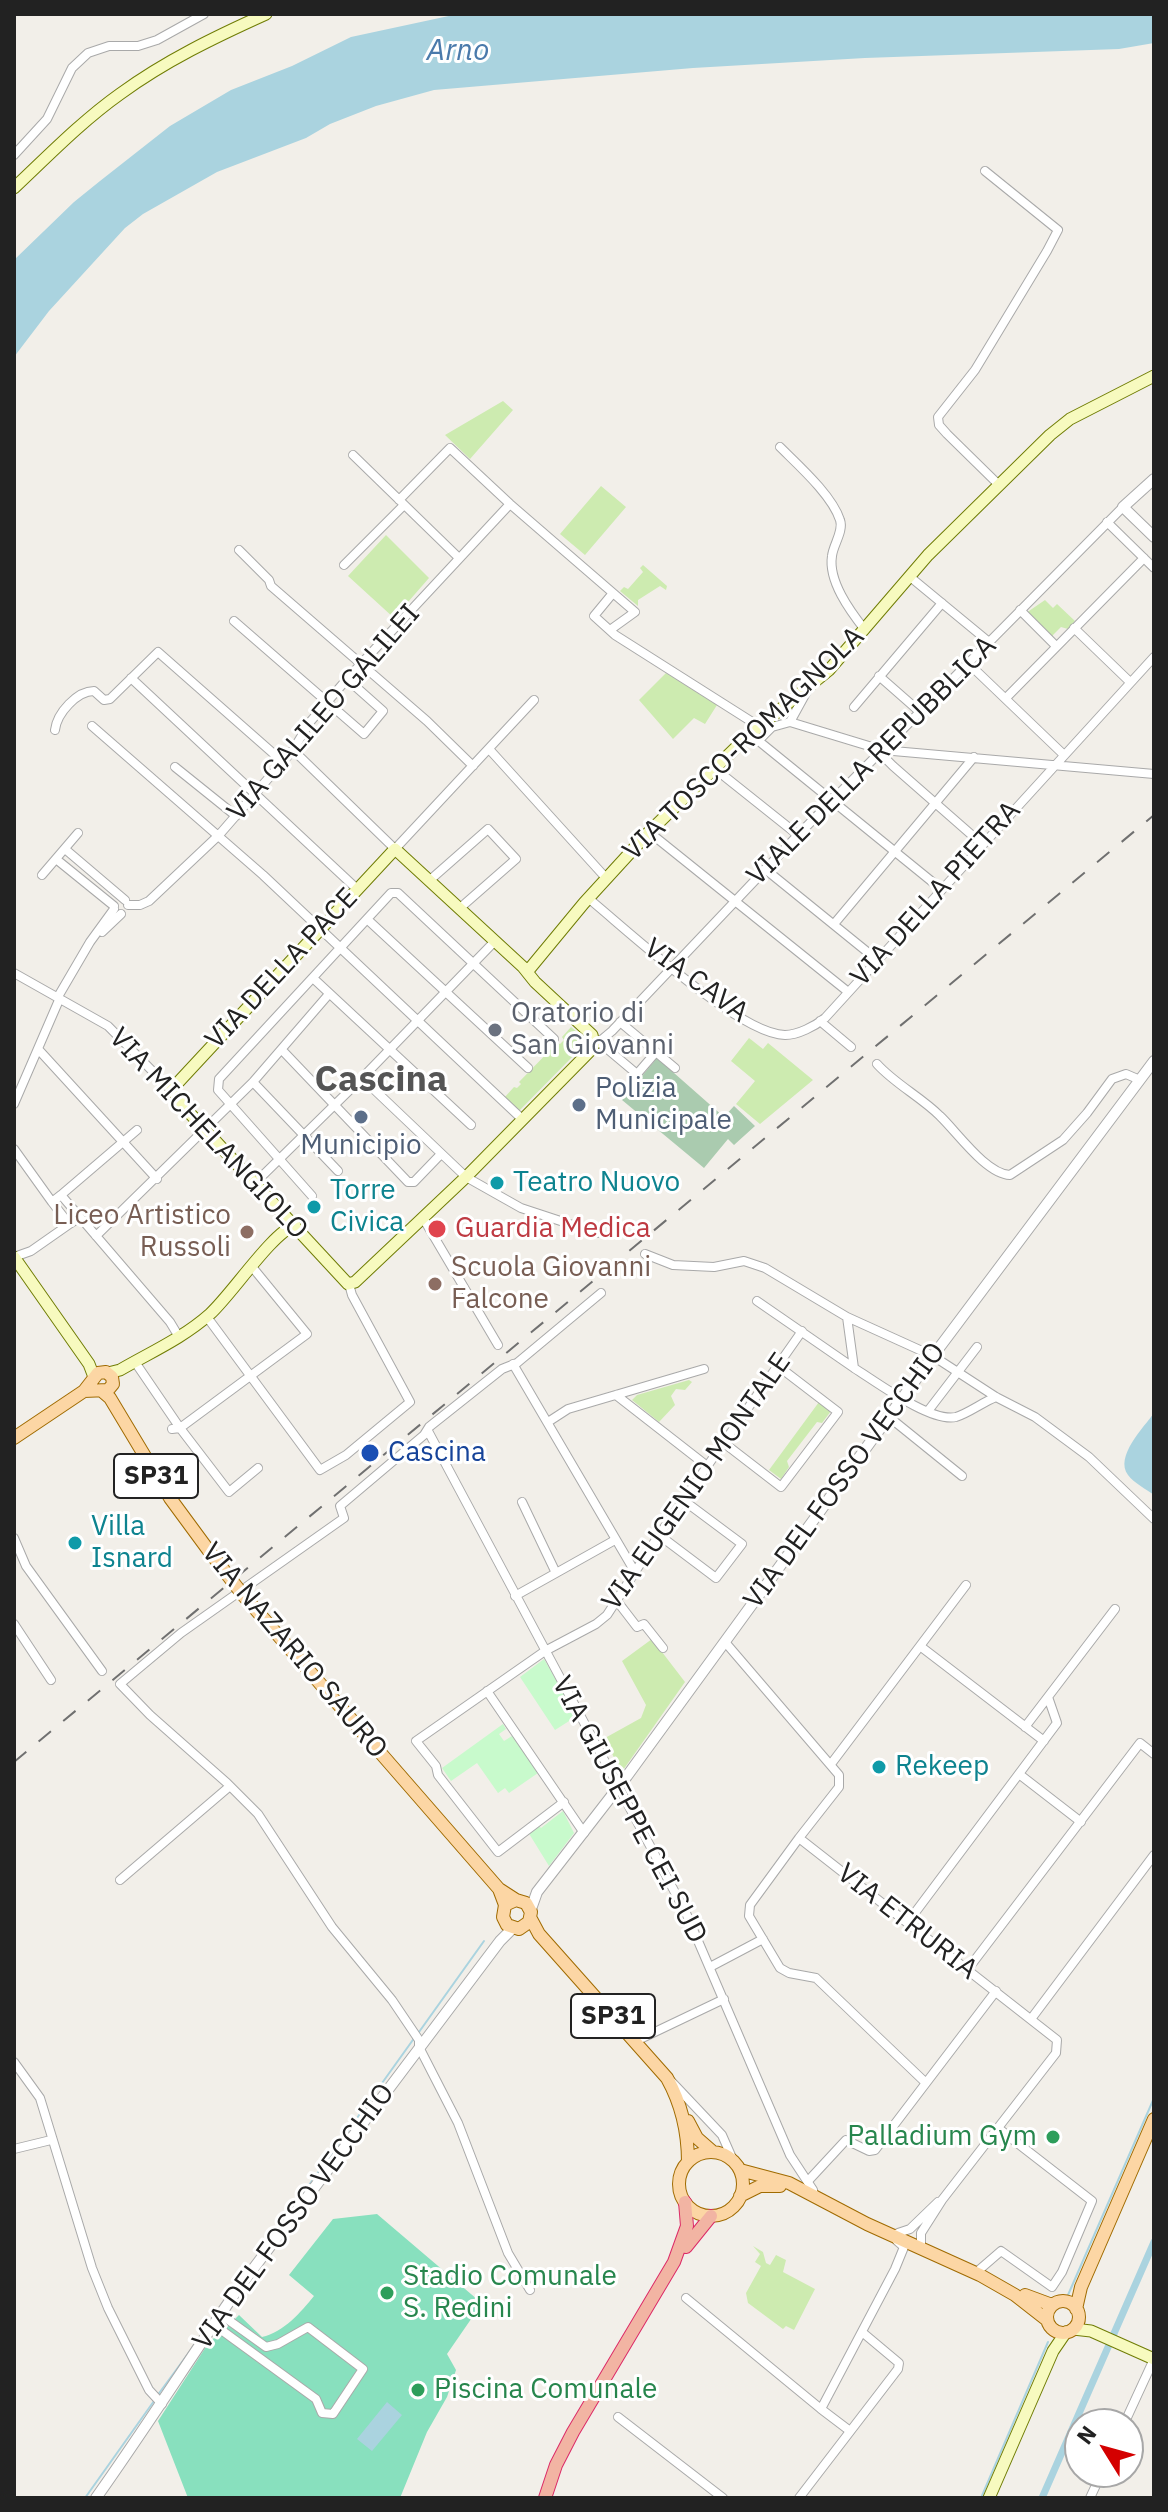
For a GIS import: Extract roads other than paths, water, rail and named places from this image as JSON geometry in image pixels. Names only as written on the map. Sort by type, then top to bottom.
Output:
[{"type":"highway","points":[[547,2498],[556,2465],[569,2440],[674,2262],[687,2226],[685,2202]]},
{"type":"highway","points":[[547,2498],[568,2448],[652,2310],[689,2242],[711,2216]]},
{"type":"main road","points":[[14,188],[121,92],[197,46],[266,14]]},
{"type":"main road","name":"VIA TOSCO-ROMAGNOLA","points":[[527,972],[588,898],[649,832],[714,768],[829,670],[909,576],[999,485],[1065,423],[1154,376]]},
{"type":"main road","points":[[349,1284],[355,1282],[466,1177],[596,1044],[592,1035],[395,849]]},
{"type":"main road","name":"VIA DELLA PACE","points":[[172,1091],[177,1082],[395,849]]},
{"type":"main road","name":"VIA MICHELANGIOLO","points":[[172,1091],[349,1284]]},
{"type":"main road","points":[[280,1234],[281,1210]]},
{"type":"main road","points":[[14,1438],[207,1317],[280,1234],[295,1225]]},
{"type":"main road","points":[[14,1257],[104,1382]]},
{"type":"main road","name":"VIA NAZARIO SAURO","points":[[104,1382],[170,1498],[243,1595],[518,1914],[667,2078],[697,2138],[713,2152],[736,2165],[803,2185],[814,2196],[878,2229],[979,2270],[1052,2305],[1048,2311],[1066,2320]]},
{"type":"main road","name":"VIA NAZARIO SAURO","points":[[679,2104],[688,2146],[688,2162],[679,2184],[685,2202]]},
{"type":"main road","points":[[989,2498],[1154,2119]]},
{"type":"main road","points":[[688,2162],[699,2154],[713,2152]]},
{"type":"main road","points":[[736,2165],[743,2186],[740,2196]]},
{"type":"main road","name":"VIA NAZARIO SAURO","points":[[711,2216],[729,2210],[740,2196],[757,2187],[803,2185]]},
{"type":"main road","points":[[685,2202],[696,2212],[711,2216]]},
{"type":"main road","name":"VIA NAZARIO SAURO","points":[[844,2211],[898,2233],[994,2282],[1031,2306],[1066,2320]]},
{"type":"main road","points":[[1066,2320],[1153,2355]]},
{"type":"street","points":[[14,155],[47,119],[72,68],[88,53],[109,46],[138,46],[157,40],[204,14]]},
{"type":"street","points":[[985,171],[1058,230],[975,370],[938,417],[939,425],[999,485]]},
{"type":"street","points":[[780,447],[807,474],[840,519],[832,569],[847,604],[865,630]]},
{"type":"street","points":[[344,565],[449,450],[635,612],[610,630]]},
{"type":"street","points":[[353,455],[459,558]]},
{"type":"street","name":"VIALE DELLA REPUBBLICA","points":[[596,1044],[1020,610],[1154,479]]},
{"type":"street","name":"VIA GALILEO GALILEI","points":[[14,1104],[59,1000],[64,997],[116,910],[117,901],[139,905],[149,901],[219,835],[293,750],[310,722],[361,663],[510,504]]},
{"type":"street","points":[[1123,507],[1154,537]]},
{"type":"street","points":[[1107,522],[1154,568]]},
{"type":"street","points":[[239,550],[269,580],[271,586],[473,766]]},
{"type":"street","points":[[1006,698],[1144,558]]},
{"type":"street","points":[[909,576],[989,642]]},
{"type":"street","points":[[613,593],[594,616],[756,734],[832,801],[941,889]]},
{"type":"street","points":[[854,707],[942,603]]},
{"type":"street","points":[[1020,610],[1056,646]]},
{"type":"street","points":[[234,621],[364,734],[383,711],[347,679]]},
{"type":"street","points":[[1074,628],[1130,682]]},
{"type":"street","points":[[55,730],[66,708],[84,692],[94,691],[107,701],[155,654],[164,655],[283,762]]},
{"type":"street","name":"VIA DELLA PIETRA","points":[[820,1021],[1154,657]]},
{"type":"street","points":[[968,663],[1063,754]]},
{"type":"street","points":[[879,676],[920,712]]},
{"type":"street","points":[[131,678],[357,889]]},
{"type":"street","points":[[790,722],[808,689]]},
{"type":"street","points":[[293,750],[395,849],[534,700]]},
{"type":"street","points":[[756,734],[790,722],[882,750],[1154,774]]},
{"type":"street","points":[[92,726],[219,835],[522,1119]]},
{"type":"street","points":[[489,749],[606,878]]},
{"type":"street","points":[[882,750],[883,756],[935,805],[982,844]]},
{"type":"street","points":[[834,924],[974,757]]},
{"type":"street","points":[[1031,764],[1042,778]]},
{"type":"street","points":[[175,767],[236,816]]},
{"type":"street","points":[[714,768],[798,835]]},
{"type":"street","points":[[430,880],[488,829],[516,859],[460,908]]},
{"type":"street","points":[[649,832],[847,991]]},
{"type":"street","points":[[42,875],[78,833]]},
{"type":"street","points":[[65,849],[127,902]]},
{"type":"street","points":[[56,859],[116,910]]},
{"type":"street","points":[[765,869],[876,959]]},
{"type":"street","points":[[312,1196],[218,1090],[219,1079],[391,893],[398,893],[554,1039]]},
{"type":"street","name":"VIA CAVA","points":[[588,898],[725,1009],[776,1034],[793,1034],[820,1021]]},
{"type":"street","points":[[368,920],[528,1068]]},
{"type":"street","points":[[255,1183],[495,941]]},
{"type":"street","name":"VIA MICHELANGIOLO","points":[[14,973],[108,1026],[172,1091]]},
{"type":"street","points":[[314,979],[471,1125]]},
{"type":"street","points":[[96,1236],[231,1105],[329,994]]},
{"type":"street","points":[[820,1021],[851,1047]]},
{"type":"street","points":[[620,1022],[675,1068]]},
{"type":"street","points":[[596,1044],[637,1074],[656,1052]]},
{"type":"street","points":[[38,1049],[157,1179]]},
{"type":"street","points":[[282,1050],[410,1183],[441,1154]]},
{"type":"street","name":"VIA DEL FOSSO VECCHIO","points":[[96,2498],[158,2400],[220,2314],[419,2044],[584,1833],[933,1356],[1154,1061]]},
{"type":"street","points":[[877,1064],[942,1117],[987,1164],[1005,1175],[1010,1175],[1063,1140],[1116,1076],[1126,1074],[1140,1080]]},
{"type":"street","points":[[362,1078],[466,1177],[521,1208],[597,1233]]},
{"type":"street","points":[[253,1082],[338,1171]]},
{"type":"street","points":[[52,1202],[137,1130]]},
{"type":"street","points":[[14,1149],[66,1220],[76,1220]]},
{"type":"street","points":[[61,1195],[76,1220],[96,1236],[179,1337]]},
{"type":"street","points":[[423,1218],[498,1345]]},
{"type":"street","points":[[14,1257],[31,1251],[76,1220]]},
{"type":"street","points":[[645,1254],[673,1265],[752,1262],[786,1279],[847,1317],[933,1356],[996,1397],[1035,1417],[1089,1457],[1154,1519]]},
{"type":"street","points":[[176,1429],[252,1377],[307,1334],[253,1268]]},
{"type":"street","points":[[207,1317],[320,1470],[346,1455],[410,1402],[349,1284]]},
{"type":"street","points":[[530,2290],[508,2253],[458,2123],[413,2030],[332,1927],[258,1814],[120,1684],[181,1633],[344,1518],[340,1506],[429,1427],[601,1293]]},
{"type":"street","name":"VIA EUGENIO MONTALE","points":[[757,1301],[902,1399],[928,1411]]},
{"type":"street","points":[[847,1317],[854,1368]]},
{"type":"street","name":"VIA EUGENIO MONTALE","points":[[564,1802],[498,1852],[438,1775],[436,1766],[416,1741],[545,1651],[596,1624],[617,1601],[659,1535],[802,1331]]},
{"type":"street","points":[[977,1347],[928,1411],[954,1417],[996,1397]]},
{"type":"street","points":[[135,1362],[176,1429],[229,1492],[258,1468]]},
{"type":"street","points":[[513,1364],[635,1572]]},
{"type":"street","points":[[724,1443],[781,1487],[838,1412],[778,1366]]},
{"type":"street","points":[[548,1422],[568,1409],[704,1369]]},
{"type":"street","points":[[616,1395],[707,1466]]},
{"type":"street","points":[[889,1417],[962,1476]]},
{"type":"street","name":"VIA GIUSEPPE CEI SUD","points":[[428,1431],[686,1913],[803,2185]]},
{"type":"street","points":[[659,1535],[716,1578],[742,1544],[683,1500]]},
{"type":"street","points":[[522,1502],[556,1573]]},
{"type":"street","points":[[14,1538],[18,1560],[102,1671]]},
{"type":"street","points":[[515,1596],[615,1540]]},
{"type":"street","points":[[831,1764],[966,1585]]},
{"type":"street","points":[[617,1601],[637,1627],[644,1624],[663,1648]]},
{"type":"street","points":[[1025,1727],[1115,1609]]},
{"type":"street","points":[[14,1624],[51,1680]]},
{"type":"street","points":[[725,1642],[831,1764],[841,1784],[749,1909],[749,1916],[780,1968],[792,1974],[816,1978],[926,2083]]},
{"type":"street","points":[[920,1646],[1044,1741]]},
{"type":"street","points":[[487,1691],[584,1833]]},
{"type":"street","points":[[908,1922],[1057,1723],[1048,1697]]},
{"type":"street","points":[[968,1969],[1140,1743],[1154,1754]]},
{"type":"street","points":[[1019,1774],[1081,1822]]},
{"type":"street","points":[[120,1880],[230,1786]]},
{"type":"street","name":"VIA ETRURIA","points":[[799,1838],[1055,2038],[1058,2048],[942,2200],[921,2233],[921,2246]]},
{"type":"street","points":[[1031,2019],[1154,1855]]},
{"type":"street","points":[[710,1967],[763,1939]]},
{"type":"street","points":[[803,2185],[846,2140],[873,2152],[996,1991]]},
{"type":"street","points":[[636,2041],[724,1999]]},
{"type":"street","points":[[14,2062],[40,2098],[92,2268],[108,2308],[158,2400]]},
{"type":"street","name":"VIA NAZARIO SAURO","points":[[667,2078],[722,2135],[736,2165]]},
{"type":"street","points":[[979,2270],[1001,2251],[1049,2287],[1055,2285],[1092,2201],[998,2128]]},
{"type":"street","points":[[14,2149],[51,2140]]},
{"type":"street","name":"VIA ETRURIA","points":[[898,2233],[910,2229],[930,2207],[942,2200]]},
{"type":"street","points":[[821,2409],[895,2269],[903,2245],[878,2229]]},
{"type":"street","points":[[895,2269],[909,2252],[921,2246]]},
{"type":"street","points":[[686,2298],[850,2431]]},
{"type":"street","points":[[213,2324],[316,2399],[319,2408],[328,2414],[333,2414],[363,2369],[308,2327],[278,2344],[266,2347],[220,2314]]},
{"type":"street","points":[[799,2498],[898,2369],[899,2363],[862,2332]]},
{"type":"street","points":[[261,2358],[266,2347]]},
{"type":"street","points":[[1131,2408],[1153,2355]]},
{"type":"street","points":[[618,2417],[723,2498]]},
{"type":"water","name":"Arno","points":[[458,14],[1154,14],[1154,43],[1119,49],[693,68],[434,90],[376,106],[330,124],[306,138],[217,172],[143,214],[125,228],[49,311],[14,357],[14,260],[74,202],[170,126],[231,90],[292,66],[351,37]]},
{"type":"water","points":[[1154,1413],[1154,1495],[1128,1475],[1125,1460],[1132,1442]]},
{"type":"water","points":[[387,2402],[402,2415],[372,2451],[357,2439]]},
{"type":"waterway","points":[[419,2032],[484,1941]]},
{"type":"waterway","points":[[279,2227],[415,2037]]},
{"type":"waterway","points":[[1068,2295],[1154,2098]]},
{"type":"waterway","points":[[1042,2498],[1154,2242]]},
{"type":"waterway","points":[[981,2498],[1048,2342]]},
{"type":"waterway","points":[[157,2396],[196,2343]]},
{"type":"waterway","points":[[85,2498],[154,2401]]},
{"type":"railway","points":[[14,1762],[1154,815]]},
{"type":"place","name":"Oratorio di San Giovanni","points":[[495,1030]]},
{"type":"place","name":"Polizia Municipale","points":[[579,1105]]},
{"type":"place","name":"Municipio","points":[[361,1117]]},
{"type":"place","name":"Teatro Nuovo","points":[[497,1183]]},
{"type":"place","name":"Torre Civica","points":[[314,1207]]},
{"type":"place","name":"Guardia Medica","points":[[437,1229]]},
{"type":"place","name":"Liceo Artistico Russoli","points":[[247,1232]]},
{"type":"place","name":"Scuola Giovanni Falcone","points":[[435,1284]]},
{"type":"place","name":"Cascina","points":[[370,1453]]},
{"type":"place","name":"Villa Isnard","points":[[75,1543]]},
{"type":"place","name":"Rekeep","points":[[879,1767]]},
{"type":"place","name":"Palladium Gym","points":[[1053,2137]]},
{"type":"place","name":"Stadio Comunale S. Redini","points":[[387,2293]]},
{"type":"place","name":"Piscina Comunale","points":[[418,2390]]},
{"type":"district","name":"Cascina","points":[[381,1081]]}]
